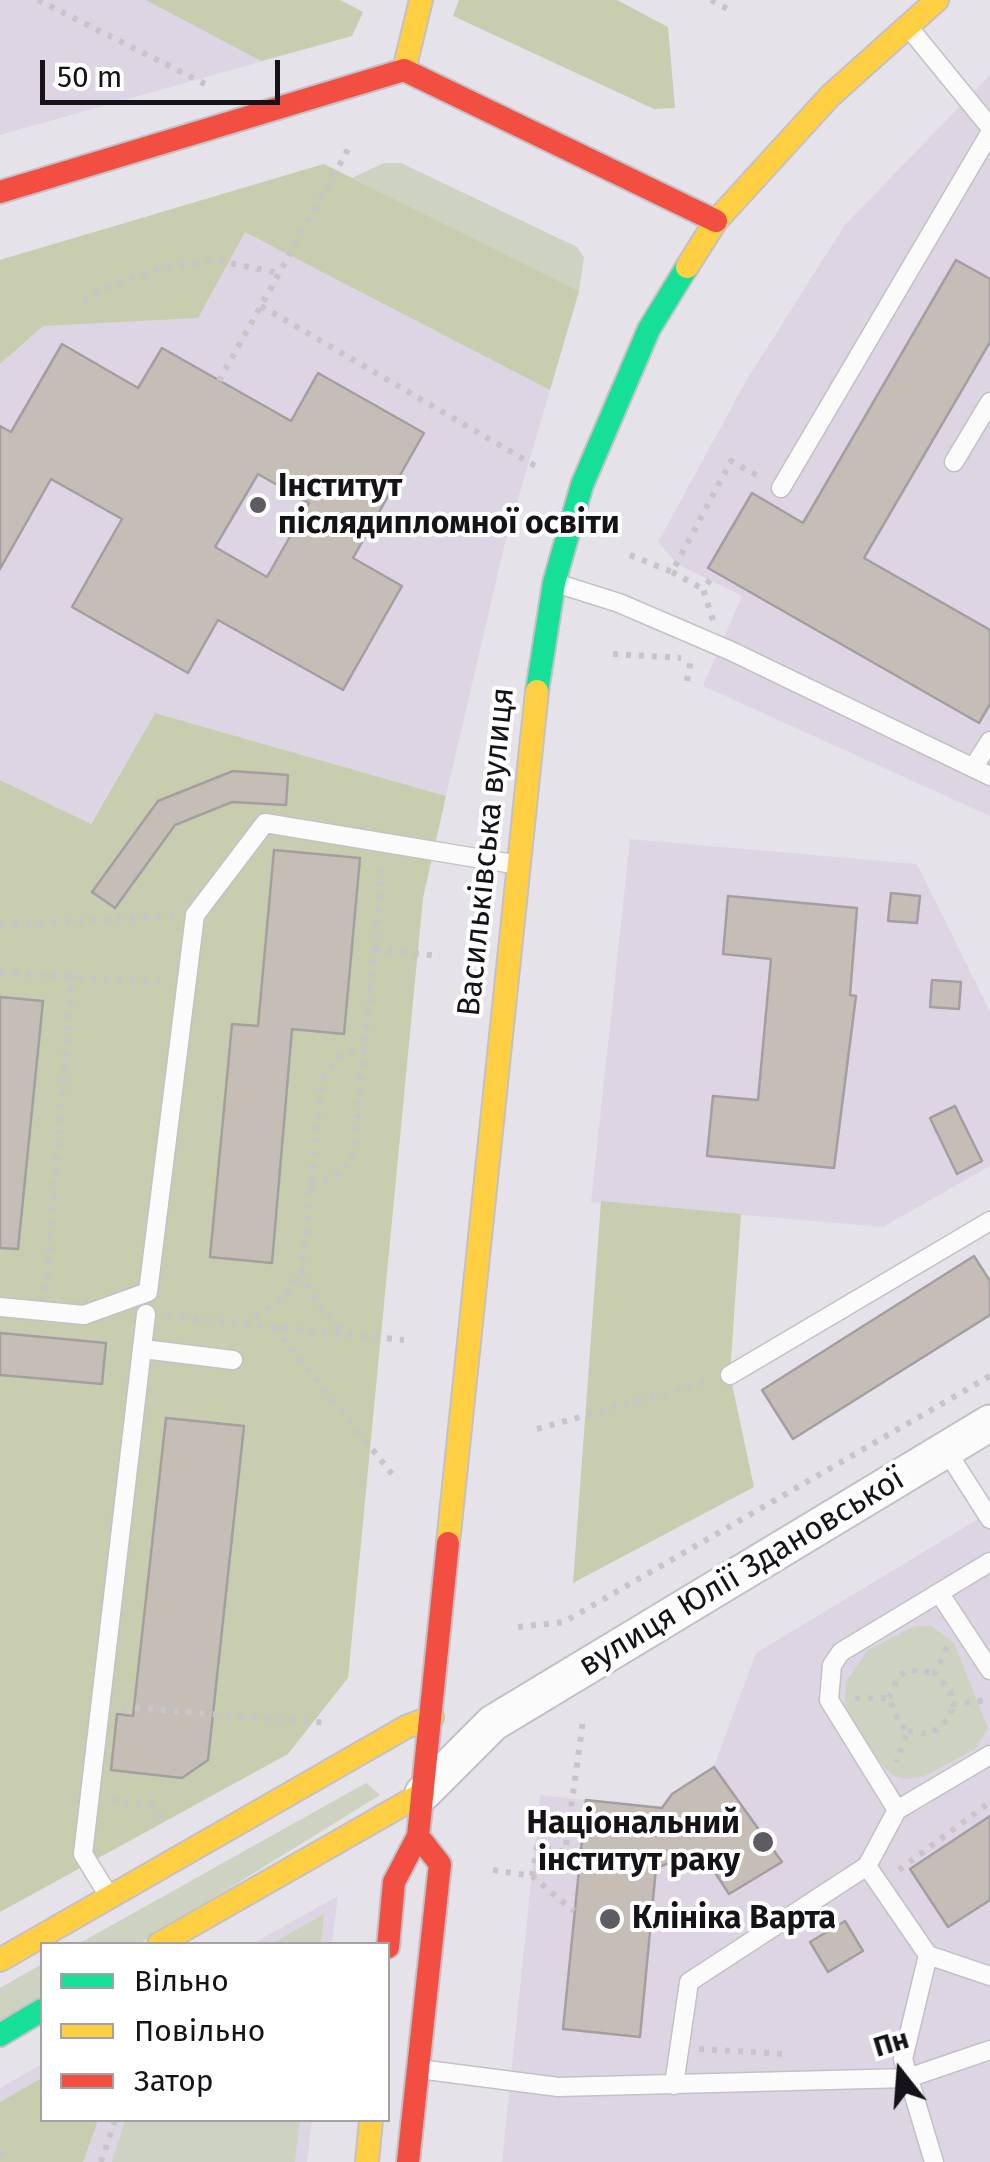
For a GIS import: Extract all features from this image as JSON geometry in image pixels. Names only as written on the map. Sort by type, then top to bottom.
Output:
[{"type":"main road","points":[[404,70],[422,0]]},
{"type":"main road","name":"Васильківська вулиця","points":[[388,1942],[394,1882],[418,1836],[530,736],[554,583],[582,485],[615,400],[650,329],[716,221],[830,96],[937,0]]},
{"type":"main road","points":[[0,192],[404,70],[716,221]]},
{"type":"main road","points":[[0,1960],[406,1726],[432,1717]]},
{"type":"main road","name":"вулиця Юлії Здановської","points":[[162,1942],[423,1793]]},
{"type":"main road","points":[[408,2162],[440,1864],[418,1836]]},
{"type":"main road","points":[[0,2034],[40,2011]]},
{"type":"main road","points":[[367,2162],[371,2122]]},
{"type":"street","name":"вулиця Юлії Здановської","points":[[423,1793],[494,1723],[990,1423]]},
{"type":"street","points":[[432,1717],[494,1723]]},
{"type":"lane","points":[[781,488],[990,130],[906,25]]},
{"type":"lane","points":[[954,462],[990,402]]},
{"type":"lane","points":[[554,583],[619,603],[730,650],[982,772],[990,741]]},
{"type":"lane","points":[[0,1307],[84,1315],[148,1292],[195,915],[266,823],[517,864]]},
{"type":"lane","points":[[730,1376],[990,1221]]},
{"type":"lane","points":[[110,1898],[83,1854],[146,1314]]},
{"type":"lane","points":[[142,1349],[233,1360]]},
{"type":"lane","points":[[946,1450],[990,1519]]},
{"type":"lane","points":[[896,1810],[828,1700],[832,1664],[840,1652],[990,1562]]},
{"type":"lane","points":[[940,1594],[990,1670]]},
{"type":"lane","points":[[674,2085],[689,1982],[867,1866],[896,1810],[990,1755]]},
{"type":"lane","points":[[867,1866],[928,1954],[990,1976]]},
{"type":"lane","points":[[928,1954],[902,2060],[934,2162]]},
{"type":"lane","points":[[418,2068],[558,2086],[908,2078],[990,2050]]},
{"type":"path","points":[[38,0],[215,89]]},
{"type":"path","points":[[710,0],[733,12]]},
{"type":"path","points":[[220,381],[350,144]]},
{"type":"path","points":[[83,302],[123,280],[170,266],[218,261],[279,273]]},
{"type":"path","points":[[261,306],[536,466]]},
{"type":"path","points":[[672,572],[731,461],[781,488]]},
{"type":"path","points":[[630,554],[703,589]]},
{"type":"path","points":[[613,654],[689,658]]},
{"type":"path","points":[[311,1186],[335,1176],[353,1160],[386,842]]},
{"type":"path","points":[[0,925],[195,915]]},
{"type":"path","points":[[375,950],[440,956]]},
{"type":"path","points":[[0,973],[187,983]]},
{"type":"path","points":[[44,1311],[72,977]]},
{"type":"path","points":[[244,1324],[282,1299],[302,1270],[322,1078],[338,1058],[365,1046]]},
{"type":"path","points":[[302,1270],[315,1299],[343,1334]]},
{"type":"path","points":[[146,1314],[404,1340]]},
{"type":"path","points":[[274,1327],[392,1474]]},
{"type":"path","points":[[537,1429],[730,1376]]},
{"type":"path","points":[[518,1627],[564,1622],[990,1376]]},
{"type":"path","points":[[935,1673],[958,1622]]},
{"type":"path","points":[[908,1670],[935,1673],[950,1691],[952,1704],[944,1726],[932,1734],[908,1730],[898,1723],[889,1698],[898,1677],[908,1670]]},
{"type":"path","points":[[828,1700],[889,1698]]},
{"type":"path","points":[[952,1704],[990,1700]]},
{"type":"path","points":[[100,1706],[349,1725]]},
{"type":"path","points":[[532,1876],[537,1847],[565,1852],[583,1721]]},
{"type":"path","points":[[885,1791],[908,1730]]},
{"type":"path","points":[[90,1796],[153,1807],[174,1834]]},
{"type":"path","points":[[879,1885],[990,1802]]},
{"type":"path","points":[[493,1870],[532,1876],[574,1911]]},
{"type":"path","points":[[101,2162],[113,2122]]},
{"type":"path","points":[[0,2152],[8,2162]]},
{"type":"shaded area","points":[[0,0],[340,0],[363,12],[352,36],[0,135]]},
{"type":"shaded area","points":[[990,75],[990,816],[703,686],[742,596],[677,564],[658,542],[746,381],[844,226]]},
{"type":"shaded area","name":"Інститут післядипломної освіти","points":[[324,164],[579,291],[504,547],[446,796],[155,713],[90,824],[0,780],[0,260]]},
{"type":"shaded area","points":[[630,839],[917,864],[990,1012],[990,1166],[883,1227],[591,1202]]},
{"type":"shaded area","name":"Національний інститут раку","points":[[990,1512],[990,2162],[502,2162],[540,1795],[662,1808],[672,1794],[714,1766],[756,1653]]},
{"type":"shaded area","points":[[338,1896],[332,1942],[256,1942]]},
{"type":"shaded area","points":[[40,2065],[40,2122],[312,2122],[307,2162],[0,2162],[0,2088]]},
{"type":"green space","points":[[146,0],[340,0],[363,12],[352,36],[261,61]]},
{"type":"green space","points":[[459,0],[617,0],[668,27],[675,108],[654,109],[453,16]]},
{"type":"green space","points":[[384,163],[401,163],[577,247],[584,257],[579,291],[352,178]]},
{"type":"green space","points":[[324,164],[579,291],[550,390],[245,232],[198,318],[43,326],[0,364],[0,260]]},
{"type":"green space","points":[[155,713],[446,796],[423,898],[348,1678],[288,1754],[0,1912],[0,780],[91,824]]},
{"type":"green space","points":[[601,1201],[741,1214],[730,1375],[754,1487],[573,1583]]},
{"type":"green space","points":[[915,1626],[932,1626],[954,1643],[988,1728],[975,1749],[923,1777],[907,1779],[893,1776],[884,1767],[851,1722],[845,1704],[846,1682],[868,1650]]},
{"type":"green space","points":[[366,1783],[380,1795],[142,1942],[82,1942]]},
{"type":"green space","points":[[324,1914],[321,1942],[275,1942]]},
{"type":"green space","points":[[40,1965],[40,1999],[0,2022],[0,1988]]},
{"type":"green space","points":[[40,2079],[40,2122],[97,2122],[83,2162],[0,2162],[0,2102]]},
{"type":"green space","points":[[124,2122],[300,2122],[295,2162],[112,2162]]},
{"type":"building","points":[[956,260],[990,279],[990,342],[864,558],[990,630],[990,704],[979,723],[708,568],[752,493],[803,523]]},
{"type":"building","points":[[62,344],[138,388],[162,348],[291,421],[318,373],[424,433],[353,558],[402,586],[343,690],[218,620],[188,673],[72,607],[122,519],[51,479],[0,569],[0,426],[11,432]],"holes":[[[258,474],[309,503],[267,577],[215,547]]]},
{"type":"building","points":[[233,771],[288,775],[286,805],[232,802],[175,825],[115,908],[92,892],[158,801]]},
{"type":"building","points":[[274,850],[360,858],[344,1034],[292,1029],[272,1263],[210,1257],[232,1024],[258,1026]]},
{"type":"building","points":[[891,893],[920,896],[917,923],[888,921]]},
{"type":"building","points":[[728,896],[857,908],[850,995],[856,996],[834,1168],[707,1156],[713,1096],[758,1100],[771,959],[723,954]]},
{"type":"building","points":[[932,980],[961,982],[959,1009],[930,1007]]},
{"type":"building","points":[[0,997],[43,1001],[18,1249],[0,1248]]},
{"type":"building","points":[[955,1106],[982,1161],[957,1174],[930,1118]]},
{"type":"building","points":[[974,1256],[990,1281],[990,1315],[793,1439],[762,1390]]},
{"type":"building","points":[[0,1333],[106,1343],[102,1384],[0,1375]]},
{"type":"building","points":[[166,1418],[244,1426],[208,1760],[182,1778],[111,1770],[117,1714],[133,1716]]},
{"type":"building","points":[[714,1767],[782,1862],[729,1894],[701,1851],[656,1868],[640,2037],[563,2029],[586,1800],[662,1808],[672,1794]]},
{"type":"building","points":[[990,1816],[990,1900],[948,1927],[910,1869]]},
{"type":"building","points":[[845,1921],[863,1951],[828,1972],[810,1942]]},
{"type":"traffic: fast","points":[[537,691],[554,583],[582,485],[649,329],[687,267]]},
{"type":"traffic: fast","points":[[0,2035],[40,2011]]},
{"type":"traffic: slow","points":[[404,70],[421,0]]},
{"type":"traffic: slow","points":[[687,267],[716,221],[830,96],[937,0]]},
{"type":"traffic: slow","points":[[448,1543],[537,691]]},
{"type":"traffic: slow","points":[[0,1960],[406,1727],[432,1717]]},
{"type":"traffic: slow","points":[[162,1942],[423,1793]]},
{"type":"traffic: slow","points":[[367,2162],[371,2122]]},
{"type":"traffic: jam","points":[[404,70],[716,221]]},
{"type":"traffic: jam","points":[[0,192],[404,70]]},
{"type":"traffic: jam","points":[[388,1942],[394,1882],[418,1836],[448,1543]]},
{"type":"traffic: jam","points":[[408,2162],[440,1864],[418,1836]]},
{"type":"place","name":"Інститут післядипломної освіти","points":[[258,505]]},
{"type":"place","name":"Національний інститут раку","points":[[763,1842]]},
{"type":"place","name":"Клініка Варта","points":[[610,1919]]}]
